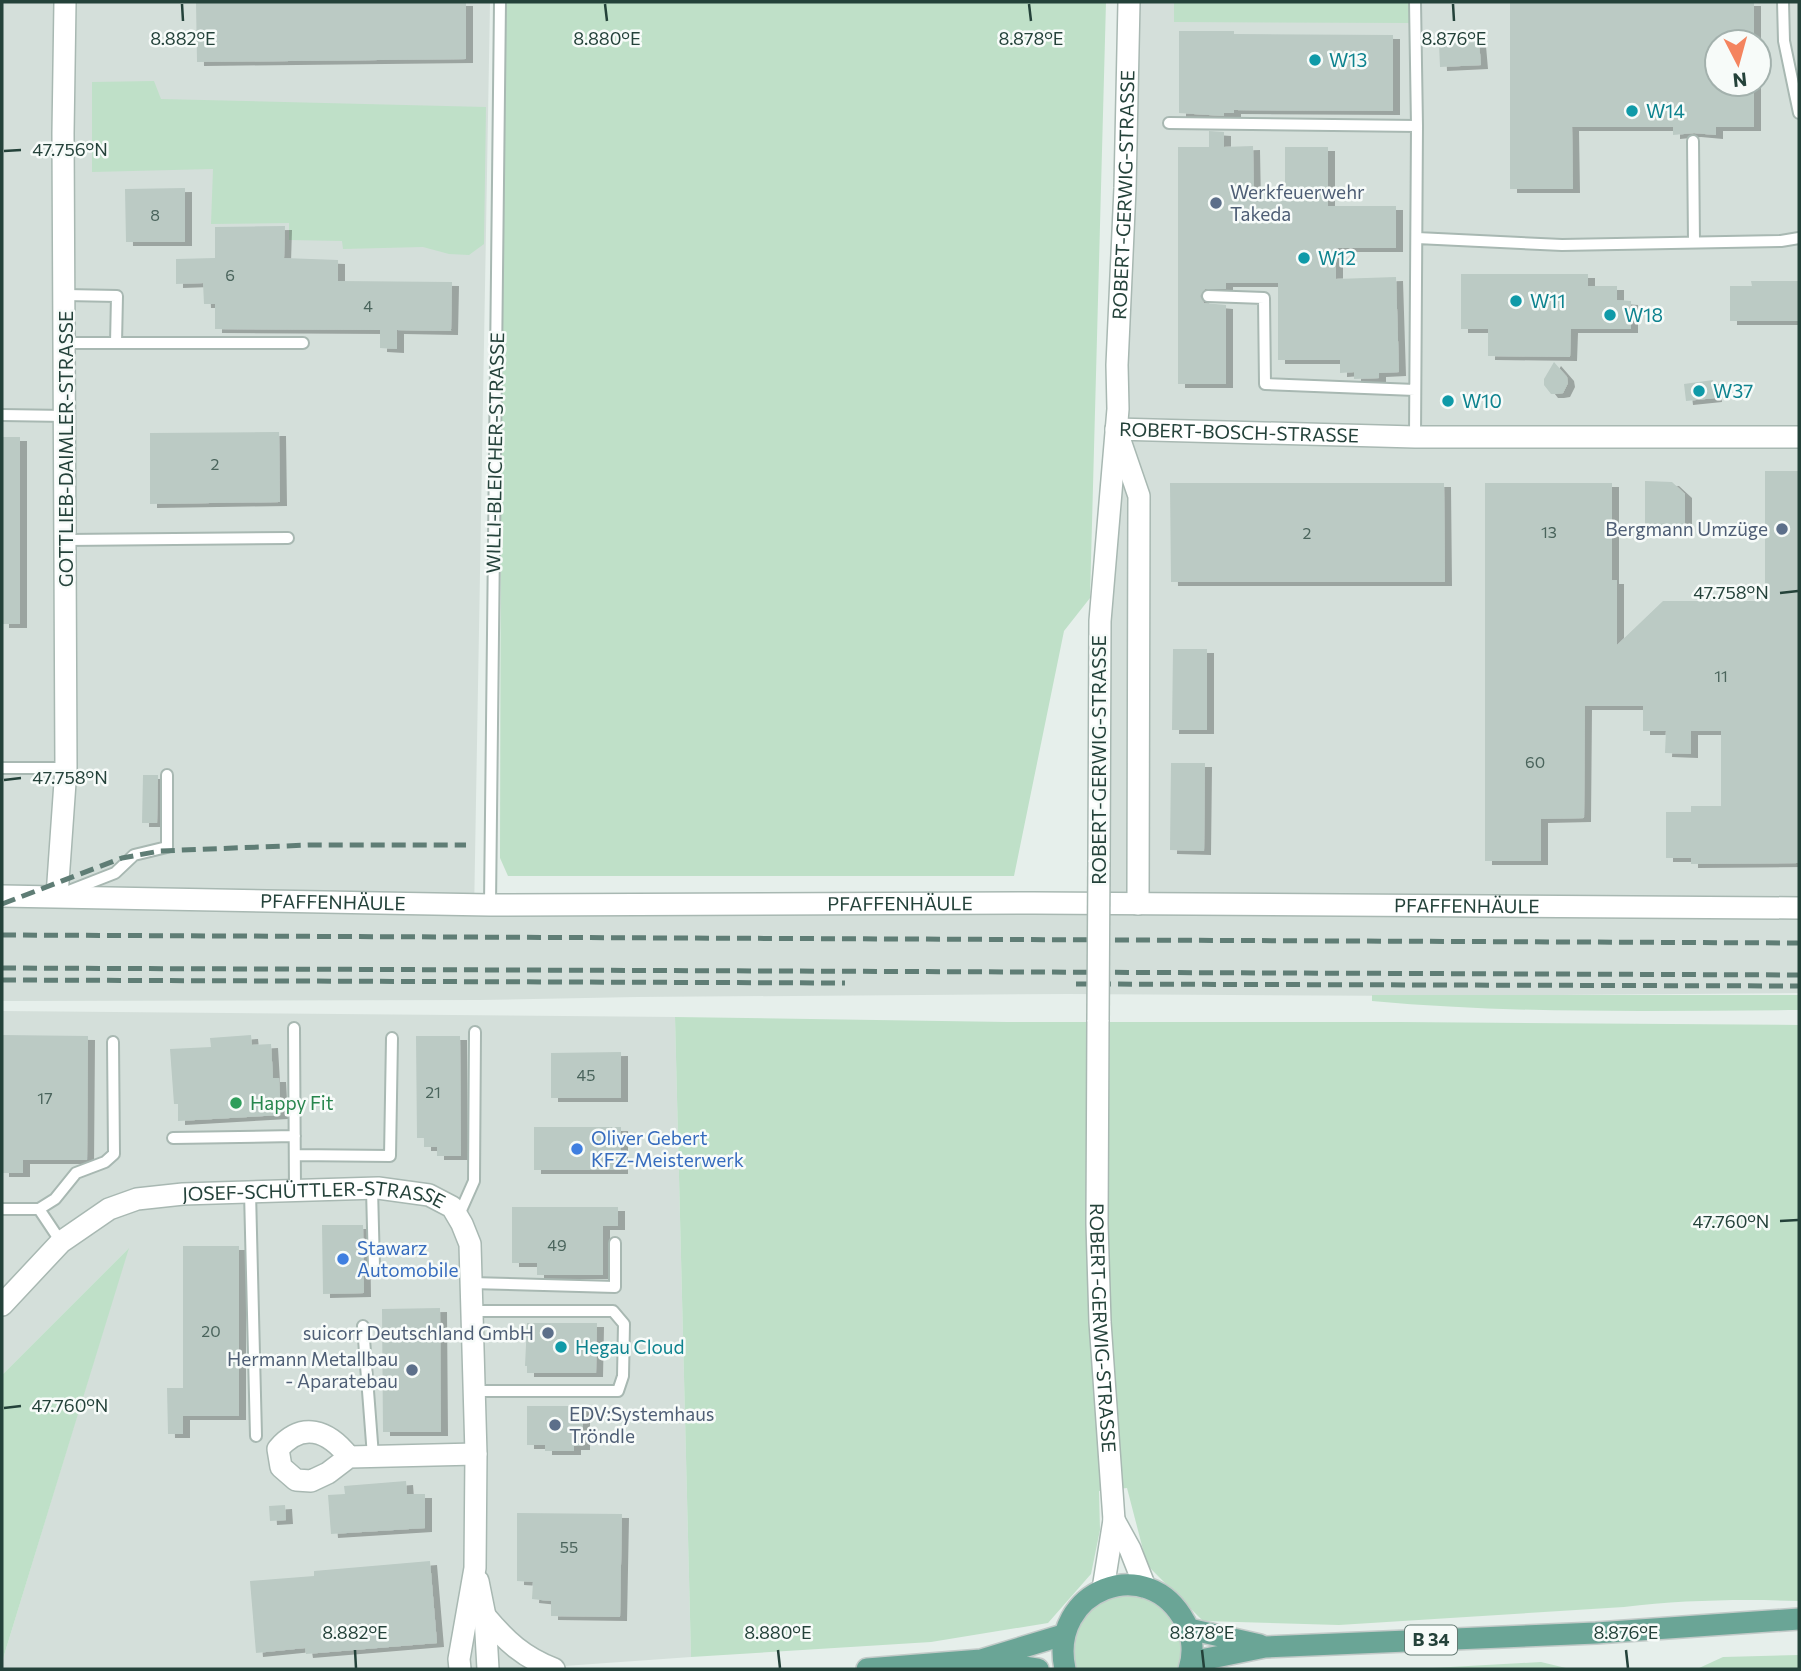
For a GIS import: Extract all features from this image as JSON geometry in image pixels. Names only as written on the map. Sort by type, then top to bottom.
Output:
[{"type":"main road","points":[[1065,1669],[1062,1654],[1063,1635],[1071,1616],[1085,1600],[1103,1589],[1124,1584],[1144,1587],[1164,1596],[1179,1610],[1189,1629],[1192,1645],[1190,1666]]},
{"type":"main road","name":"B 34","points":[[1190,1666],[1265,1647],[1596,1633],[1799,1619]]},
{"type":"main road","name":"B 34","points":[[1189,1629],[1265,1647]]},
{"type":"main road","points":[[867,1669],[981,1660],[1063,1635]]},
{"type":"main road","points":[[981,1660],[1038,1669]]},
{"type":"street","name":"GOTTLIEB-DAIMLER-STRASSE","points":[[57,896],[66,768],[66,295],[63,133],[65,2]]},
{"type":"street","name":"ROBERT-GERWIG-STRASSE","points":[[1103,1589],[1114,1520],[1100,1322],[1097,1224],[1100,621],[1116,429],[1129,2]]},
{"type":"street","name":"ROBERT-BOSCH-STRASSE","points":[[1138,904],[1139,496],[1116,429],[1180,433],[1415,437],[1799,437]]},
{"type":"street","name":"PFAFFENHÄULE","points":[[2,895],[490,905],[1138,904],[1799,908]]},
{"type":"street","name":"JOSEF-SCHÜTTLER-STRASSE","points":[[2,1305],[61,1242],[109,1209],[136,1199],[183,1194],[372,1189],[429,1195],[452,1207],[470,1244],[476,1454],[475,1568],[459,1659],[460,1669]]},
{"type":"street","points":[[349,1457],[476,1454]]},
{"type":"street","name":"ROBERT-GERWIG-STRASSE","points":[[1114,1520],[1130,1549],[1144,1587]]},
{"type":"street","name":"JOSEF-SCHÜTTLER-STRASSE","points":[[475,1568],[485,1616],[488,1669]]},
{"type":"street","name":"JOSEF-SCHÜTTLER-STRASSE","points":[[485,1616],[507,1642],[526,1656],[554,1669]]},
{"type":"lane","name":"WILLI-BLEICHER-STRASSE","points":[[490,905],[500,2]]},
{"type":"lane","points":[[1415,2],[1418,126],[1415,437]]},
{"type":"lane","points":[[1783,2],[1784,41],[1799,113]]},
{"type":"lane","points":[[1169,122],[1418,126]]},
{"type":"lane","points":[[1693,141],[1694,242]]},
{"type":"lane","points":[[1417,238],[1562,245],[1781,241],[1799,238]]},
{"type":"lane","points":[[66,295],[117,296],[116,343]]},
{"type":"lane","points":[[1208,296],[1264,298],[1265,384],[1415,390]]},
{"type":"lane","points":[[66,343],[303,343]]},
{"type":"lane","points":[[2,415],[66,416]]},
{"type":"lane","points":[[66,540],[288,538]]},
{"type":"lane","points":[[2,768],[66,768]]},
{"type":"lane","points":[[57,896],[115,873],[134,855],[167,847],[167,775]]},
{"type":"lane","points":[[294,1028],[295,1191]]},
{"type":"lane","points":[[458,1217],[474,1181],[475,1032]]},
{"type":"lane","points":[[295,1155],[390,1156],[392,1038]]},
{"type":"lane","points":[[2,1209],[39,1209],[55,1199],[76,1173],[105,1163],[114,1154],[113,1042]]},
{"type":"lane","points":[[173,1138],[295,1136]]},
{"type":"lane","points":[[372,1189],[374,1267]]},
{"type":"lane","points":[[250,1192],[256,1436]]},
{"type":"lane","points":[[39,1209],[61,1242]]},
{"type":"lane","points":[[471,1283],[615,1287],[615,1243]]},
{"type":"lane","points":[[472,1311],[613,1311],[624,1324],[623,1376],[618,1391],[474,1391]]},
{"type":"lane","points":[[363,1326],[373,1456]]},
{"type":"shaded area","points":[[2,2],[490,2],[474,915],[1109,903],[1100,621],[1116,429],[1121,2],[1799,2],[1799,993],[1423,996],[1069,994],[479,1000],[2,1001]]},
{"type":"shaded area","points":[[2,1011],[675,1017],[691,1657],[522,1669],[2,1669],[128,1249],[2,1375]]},
{"type":"green space","points":[[502,2],[1106,2],[1090,598],[1064,631],[1014,876],[508,876],[500,858]]},
{"type":"green space","points":[[1174,2],[1409,2],[1410,23],[1174,22]]},
{"type":"green space","points":[[154,81],[161,99],[486,107],[484,244],[469,255],[449,254],[423,247],[343,249],[342,241],[289,240],[289,223],[211,224],[213,169],[92,172],[92,82]]},
{"type":"green space","points":[[1372,995],[1799,995],[1799,1010],[1586,1011],[1479,1008],[1372,1001]]},
{"type":"green space","points":[[675,1017],[1007,1022],[1799,1025],[1799,1601],[1690,1601],[1339,1625],[1203,1621],[1147,1565],[1127,1488],[1099,1491],[1100,1530],[1091,1574],[1048,1623],[931,1642],[691,1657]]},
{"type":"green space","points":[[129,1248],[2,1662],[2,1375]]},
{"type":"green space","points":[[1104,1593],[1154,1594],[1186,1635],[1182,1669],[1075,1669],[1071,1631]]},
{"type":"green space","points":[[1799,1655],[1799,1669],[1697,1669],[1723,1657]]},
{"type":"green space","points":[[1541,1662],[1570,1669],[1415,1669]]},
{"type":"building","points":[[196,2],[466,2],[466,59],[197,62]]},
{"type":"building","name":"W14","points":[[1510,2],[1754,2],[1754,28],[1703,28],[1703,98],[1754,98],[1754,127],[1716,127],[1716,135],[1673,135],[1673,127],[1572,127],[1573,189],[1510,189]]},
{"type":"building","points":[[1179,31],[1393,35],[1393,111],[1234,110],[1234,113],[1224,113],[1224,116],[1179,113]]},
{"type":"building","points":[[1479,42],[1481,65],[1440,67],[1439,44]]},
{"type":"building","points":[[1209,131],[1224,132],[1224,147],[1253,146],[1254,201],[1285,201],[1285,147],[1328,147],[1328,206],[1396,206],[1396,248],[1336,248],[1336,279],[1396,277],[1399,372],[1379,373],[1379,378],[1354,379],[1354,372],[1340,373],[1340,360],[1278,360],[1278,283],[1226,283],[1226,289],[1205,289],[1200,296],[1204,303],[1226,305],[1226,384],[1178,384],[1178,147],[1209,147]]},
{"type":"building","points":[[185,188],[185,242],[126,242],[125,189]]},
{"type":"building","points":[[285,226],[284,258],[338,260],[338,281],[452,282],[451,331],[397,330],[397,349],[380,348],[380,330],[215,329],[215,304],[204,304],[203,283],[176,284],[176,259],[215,258],[215,227]]},
{"type":"building","name":"W11","points":[[1461,274],[1588,274],[1588,286],[1617,286],[1617,300],[1631,301],[1631,329],[1571,329],[1570,357],[1488,356],[1488,329],[1461,329]]},
{"type":"building","points":[[1751,281],[1799,281],[1799,321],[1730,321],[1730,286],[1752,286]]},
{"type":"building","points":[[1554,362],[1567,377],[1568,383],[1563,393],[1551,394],[1544,385],[1544,379]]},
{"type":"building","name":"W37","points":[[1713,380],[1715,398],[1686,401],[1684,384]]},
{"type":"building","points":[[279,432],[280,502],[150,504],[150,433]]},
{"type":"building","points":[[2,437],[20,437],[20,624],[2,624]]},
{"type":"building","points":[[1765,471],[1798,471],[1799,863],[1691,864],[1691,858],[1666,858],[1666,812],[1691,812],[1691,806],[1721,806],[1721,731],[1691,731],[1691,754],[1665,753],[1666,731],[1643,731],[1643,706],[1585,706],[1584,818],[1541,819],[1541,861],[1485,861],[1485,483],[1612,483],[1612,580],[1617,580],[1617,645],[1663,601],[1765,601]]},
{"type":"building","points":[[1645,481],[1672,482],[1685,494],[1685,528],[1645,528]]},
{"type":"building","points":[[1170,483],[1444,483],[1445,582],[1171,582]]},
{"type":"building","points":[[1173,649],[1207,649],[1207,730],[1172,730]]},
{"type":"building","points":[[1171,763],[1205,763],[1204,851],[1170,850]]},
{"type":"building","points":[[143,775],[158,775],[157,823],[142,823]]},
{"type":"building","points":[[2,1035],[88,1036],[87,1160],[23,1160],[23,1173],[2,1173]]},
{"type":"building","points":[[251,1035],[252,1045],[271,1044],[273,1078],[279,1078],[281,1115],[178,1121],[170,1049],[211,1047],[210,1038]]},
{"type":"building","points":[[416,1036],[460,1036],[461,1156],[437,1156],[437,1147],[424,1147],[424,1138],[417,1138]]},
{"type":"building","points":[[621,1052],[621,1098],[551,1098],[551,1053]]},
{"type":"building","name":"Oliver Gebert KFZ-Meisterwerk","points":[[534,1127],[621,1127],[621,1170],[534,1170]]},
{"type":"building","points":[[512,1207],[618,1207],[618,1226],[603,1226],[603,1275],[537,1275],[537,1263],[512,1263]]},
{"type":"building","name":"Stawarz Automobile","points":[[322,1225],[363,1225],[364,1293],[323,1294]]},
{"type":"building","points":[[183,1246],[239,1246],[239,1416],[183,1416],[183,1434],[168,1434],[167,1388],[183,1388]]},
{"type":"building","name":"Hermann Metallbau - Aparatebau","points":[[440,1308],[441,1432],[383,1432],[382,1309]]},
{"type":"building","name":"Hegau Cloud","points":[[527,1323],[597,1323],[596,1373],[527,1373]]},
{"type":"building","name":"EDV:Systemhaus Tröndle","points":[[527,1406],[583,1406],[583,1446],[574,1446],[574,1451],[545,1451],[545,1445],[527,1445]]},
{"type":"building","points":[[406,1481],[407,1494],[425,1494],[425,1528],[331,1534],[328,1495],[345,1494],[344,1486]]},
{"type":"building","points":[[285,1505],[286,1520],[270,1521],[269,1506]]},
{"type":"building","points":[[517,1513],[622,1514],[620,1617],[551,1616],[551,1601],[532,1599],[533,1582],[517,1581]]},
{"type":"building","points":[[430,1561],[437,1643],[306,1654],[305,1648],[256,1653],[250,1581],[314,1576],[314,1571]]},
{"type":"railway","points":[[2,904],[122,858],[160,851],[309,845],[466,845]]},
{"type":"railway","points":[[2,935],[1799,943]]},
{"type":"railway","points":[[2,968],[1799,975]]},
{"type":"railway","points":[[2,980],[845,983]]},
{"type":"railway","points":[[1076,984],[1799,986]]},
{"type":"place","name":"W13","points":[[1315,60]]},
{"type":"place","name":"W14","points":[[1632,111]]},
{"type":"place","name":"Werkfeuerwehr Takeda","points":[[1216,203]]},
{"type":"place","name":"W12","points":[[1304,258]]},
{"type":"place","name":"W11","points":[[1516,301]]},
{"type":"place","name":"W18","points":[[1610,315]]},
{"type":"place","name":"W37","points":[[1699,391]]},
{"type":"place","name":"W10","points":[[1448,401]]},
{"type":"place","name":"Bergmann Umzüge","points":[[1782,529]]},
{"type":"place","name":"Happy Fit","points":[[236,1103]]},
{"type":"place","name":"Oliver Gebert KFZ-Meisterwerk","points":[[577,1149]]},
{"type":"place","name":"Stawarz Automobile","points":[[343,1259]]},
{"type":"place","name":"suicorr Deutschland GmbH","points":[[548,1333]]},
{"type":"place","name":"Hegau Cloud","points":[[561,1347]]},
{"type":"place","name":"Hermann Metallbau - Aparatebau","points":[[412,1370]]},
{"type":"place","name":"EDV:Systemhaus Tröndle","points":[[555,1425]]}]
